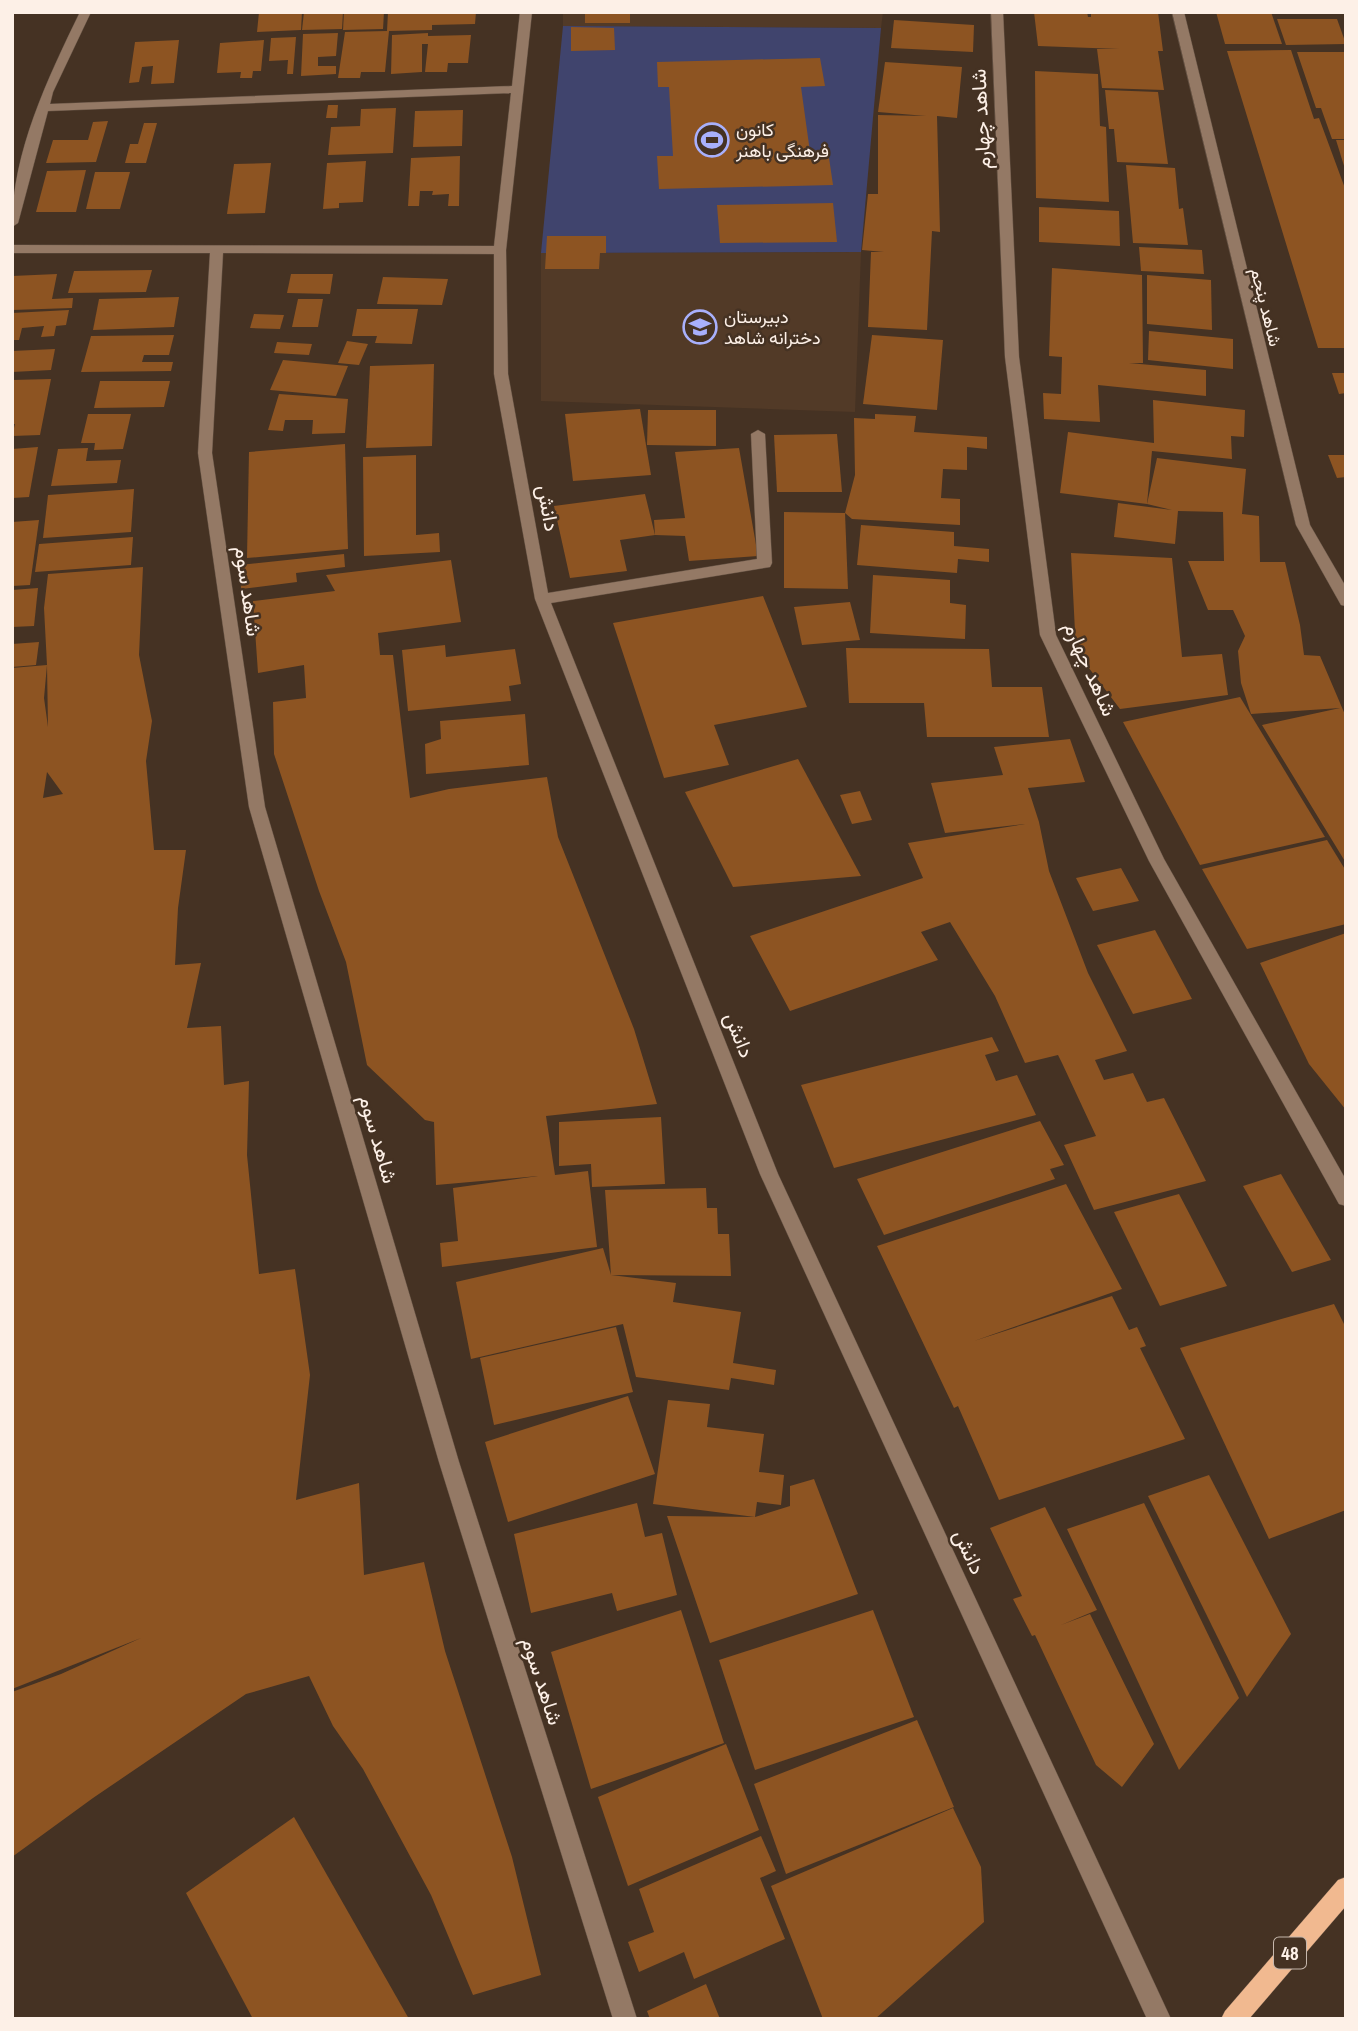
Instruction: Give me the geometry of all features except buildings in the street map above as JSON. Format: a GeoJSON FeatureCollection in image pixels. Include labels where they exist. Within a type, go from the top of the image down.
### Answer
{"type":"FeatureCollection","features":[{"type":"Feature","properties":{"kind":"main road","name":"48"},"geometry":{"type":"LineString","coordinates":[[1233,2019],[1346,1888]]}},
{"type":"Feature","properties":{"kind":"street"},"geometry":{"type":"LineString","coordinates":[[12,223],[47,92],[86,12]]}},
{"type":"Feature","properties":{"kind":"street","name":"دانش"},"geometry":{"type":"LineString","coordinates":[[526,12],[500,250],[501,374],[542,599],[769,1174],[1159,2019]]}},
{"type":"Feature","properties":{"kind":"street","name":"شاهد چهارم"},"geometry":{"type":"LineString","coordinates":[[997,12],[1012,357],[1048,635],[1157,862],[1346,1198]]}},
{"type":"Feature","properties":{"kind":"street","name":"شاهد پنجم"},"geometry":{"type":"LineString","coordinates":[[1178,12],[1303,526],[1346,601]]}},
{"type":"Feature","properties":{"kind":"street"},"geometry":{"type":"LineString","coordinates":[[43,108],[518,89]]}},
{"type":"Feature","properties":{"kind":"street"},"geometry":{"type":"LineString","coordinates":[[12,249],[500,250]]}},
{"type":"Feature","properties":{"kind":"street","name":"شاهد سوم"},"geometry":{"type":"LineString","coordinates":[[217,249],[205,453],[257,807],[449,1462],[625,2019]]}},
{"type":"Feature","properties":{"kind":"street"},"geometry":{"type":"LineString","coordinates":[[542,599],[765,564],[758,434]]}},
{"type":"Feature","properties":{"kind":"shaded area"},"geometry":{"type":"Polygon","coordinates":[[[563,12],[883,12],[881,28],[563,26],[563,12]]]}},
{"type":"Feature","properties":{"kind":"shaded area","name":"کانون فرهنگی باهنر"},"geometry":{"type":"Polygon","coordinates":[[[563,26],[881,28],[861,252],[541,253],[563,26]]]}},
{"type":"Feature","properties":{"kind":"shaded area","name":"دبیرستان دخترانه شاهد"},"geometry":{"type":"Polygon","coordinates":[[[861,252],[855,412],[541,401],[541,253],[861,252]]]}},
{"type":"Feature","properties":{"kind":"place","name":"کانون فرهنگی باهنر"},"geometry":{"type":"Point","coordinates":[712,140]}},
{"type":"Feature","properties":{"kind":"place","name":"دبیرستان دخترانه شاهد"},"geometry":{"type":"Point","coordinates":[700,327]}}]}
